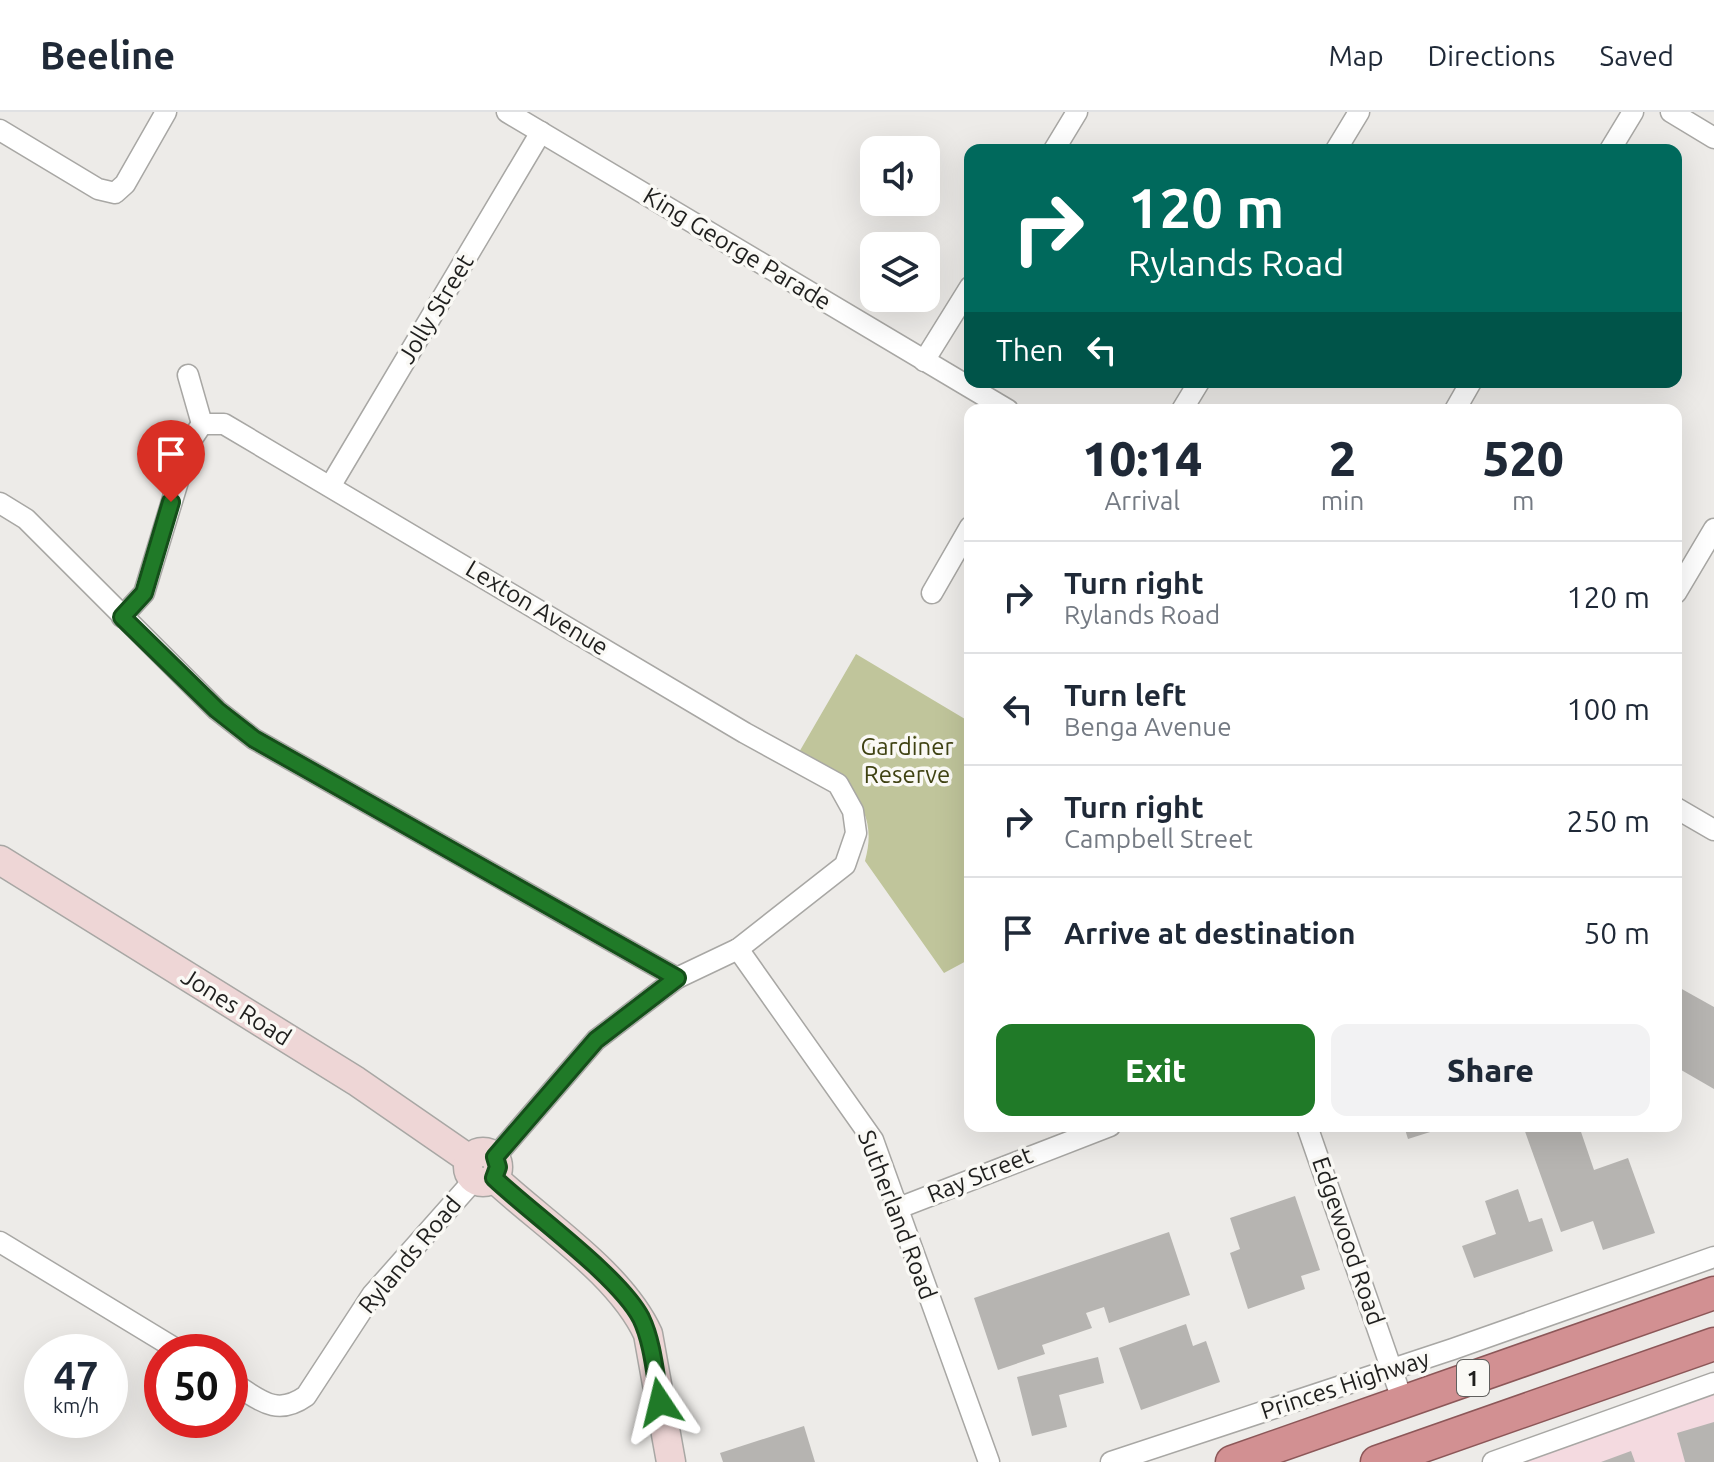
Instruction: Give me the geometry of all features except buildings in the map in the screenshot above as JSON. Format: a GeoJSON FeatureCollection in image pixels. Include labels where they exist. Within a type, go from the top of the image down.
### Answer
{"type":"FeatureCollection","features":[{"type":"Feature","properties":{"kind":"highway","name":"Princes Highway"},"geometry":{"type":"LineString","coordinates":[[1232,1462],[1714,1293]]}},
{"type":"Feature","properties":{"kind":"highway","name":"1"},"geometry":{"type":"LineString","coordinates":[[1377,1462],[1714,1344]]}},
{"type":"Feature","properties":{"kind":"main road","name":"Jones Road"},"geometry":{"type":"LineString","coordinates":[[0,860],[356,1081],[483,1168],[598,1270],[639,1315],[648,1334],[671,1462]]}},
{"type":"Feature","properties":{"kind":"street"},"geometry":{"type":"LineString","coordinates":[[0,130],[98,189],[115,193],[125,184],[166,112]]}},
{"type":"Feature","properties":{"kind":"street"},"geometry":{"type":"LineString","coordinates":[[1058,144],[1077,112]]}},
{"type":"Feature","properties":{"kind":"street"},"geometry":{"type":"LineString","coordinates":[[1340,144],[1359,112]]}},
{"type":"Feature","properties":{"kind":"street"},"geometry":{"type":"LineString","coordinates":[[1614,144],[1633,112]]}},
{"type":"Feature","properties":{"kind":"street"},"geometry":{"type":"LineString","coordinates":[[1671,112],[1714,138]]}},
{"type":"Feature","properties":{"kind":"street","name":"King George Parade"},"geometry":{"type":"LineString","coordinates":[[527,119],[964,384]]}},
{"type":"Feature","properties":{"kind":"street","name":"Jolly Street"},"geometry":{"type":"LineString","coordinates":[[331,485],[527,119]]}},
{"type":"Feature","properties":{"kind":"street"},"geometry":{"type":"LineString","coordinates":[[924,361],[964,297]]}},
{"type":"Feature","properties":{"kind":"street"},"geometry":{"type":"LineString","coordinates":[[122,617],[144,593],[190,442],[202,424],[188,375]]}},
{"type":"Feature","properties":{"kind":"street","name":"King George Parade"},"geometry":{"type":"LineString","coordinates":[[970,388],[998,404]]}},
{"type":"Feature","properties":{"kind":"street","name":"Lexton Avenue"},"geometry":{"type":"LineString","coordinates":[[202,424],[224,424],[745,733],[838,784],[853,811],[856,833],[845,865]]}},
{"type":"Feature","properties":{"kind":"street"},"geometry":{"type":"LineString","coordinates":[[0,503],[26,519],[217,710],[254,739],[677,978]]}},
{"type":"Feature","properties":{"kind":"street"},"geometry":{"type":"LineString","coordinates":[[1682,583],[1714,529]]}},
{"type":"Feature","properties":{"kind":"street"},"geometry":{"type":"LineString","coordinates":[[932,593],[964,537]]}},
{"type":"Feature","properties":{"kind":"street"},"geometry":{"type":"LineString","coordinates":[[1682,811],[1714,830]]}},
{"type":"Feature","properties":{"kind":"street","name":"Rylands Road"},"geometry":{"type":"LineString","coordinates":[[248,1392],[272,1406],[291,1407],[306,1396],[372,1295],[596,1040],[677,978],[738,949],[845,865]]}},
{"type":"Feature","properties":{"kind":"street","name":"Sutherland Road"},"geometry":{"type":"LineString","coordinates":[[738,949],[873,1140],[989,1462]]}},
{"type":"Feature","properties":{"kind":"street","name":"Ray Street"},"geometry":{"type":"LineString","coordinates":[[896,1209],[1077,1132]]}},
{"type":"Feature","properties":{"kind":"street","name":"Edgewood Road"},"geometry":{"type":"LineString","coordinates":[[1309,1132],[1403,1402]]}},
{"type":"Feature","properties":{"kind":"street"},"geometry":{"type":"LineString","coordinates":[[0,1242],[151,1334]]}},
{"type":"Feature","properties":{"kind":"street","name":"Princes Highway"},"geometry":{"type":"LineString","coordinates":[[1111,1462],[1573,1308],[1714,1257]]}},
{"type":"Feature","properties":{"kind":"street"},"geometry":{"type":"LineString","coordinates":[[1557,1348],[1573,1308]]}},
{"type":"Feature","properties":{"kind":"street"},"geometry":{"type":"LineString","coordinates":[[1493,1462],[1714,1383]]}},
{"type":"Feature","properties":{"kind":"shaded area"},"geometry":{"type":"Polygon","coordinates":[[[1714,1394],[1714,1462],[1518,1462],[1714,1394]]]}},
{"type":"Feature","properties":{"kind":"green space","name":"Gardiner Reserve"},"geometry":{"type":"Polygon","coordinates":[[[856,654],[964,718],[964,962],[944,973],[865,861],[869,841],[867,824],[854,796],[829,774],[798,754],[856,654]]]}},
{"type":"Feature","properties":{"kind":"route"},"geometry":{"type":"LineString","coordinates":[[171,502],[144,593],[122,617],[217,710],[254,739],[677,978],[596,1040],[495,1157],[498,1167],[494,1178],[626,1297],[648,1334],[660,1402]]}}]}
